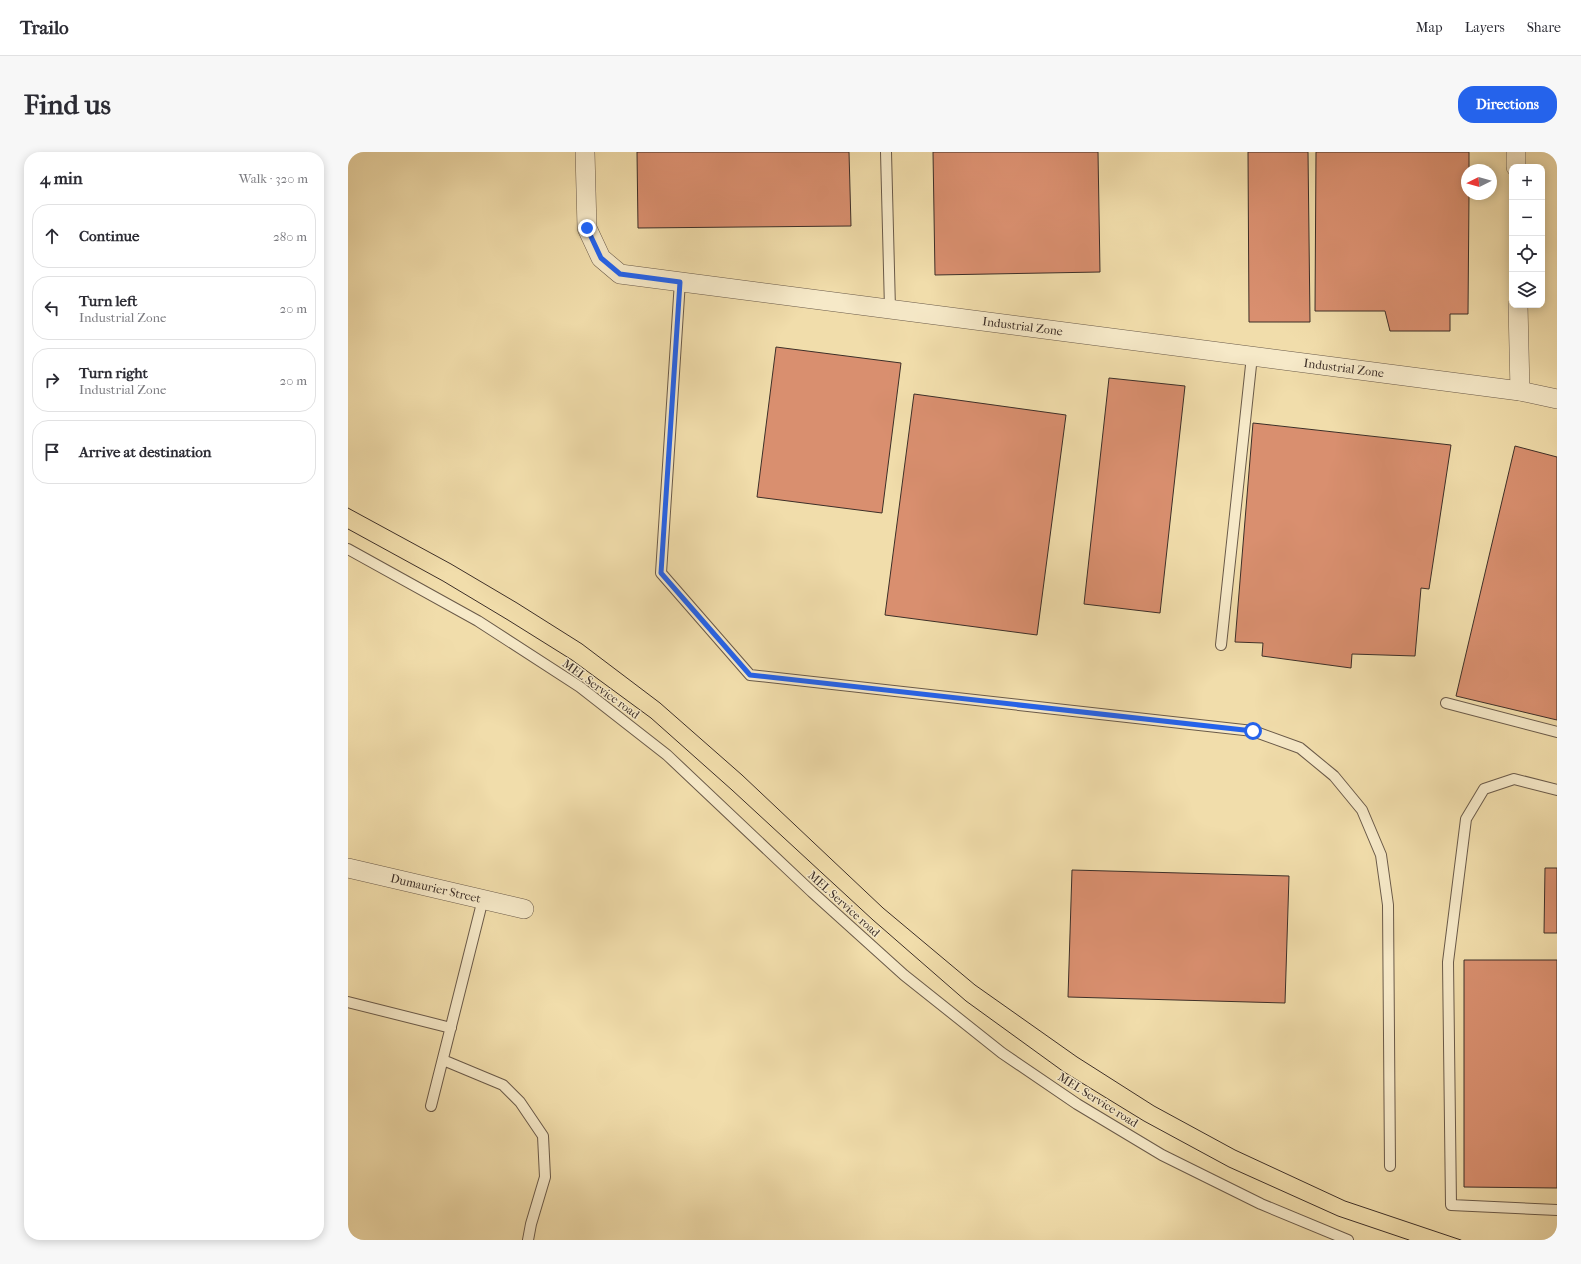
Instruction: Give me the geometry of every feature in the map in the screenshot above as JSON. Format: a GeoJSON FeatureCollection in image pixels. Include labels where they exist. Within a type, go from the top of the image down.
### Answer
{"type":"FeatureCollection","features":[{"type":"Feature","properties":{"kind":"street","name":"Industrial Zone"},"geometry":{"type":"LineString","coordinates":[[585,152],[587,228],[601,258],[620,274],[1520,391],[1557,399]]}},
{"type":"Feature","properties":{"kind":"street"},"geometry":{"type":"LineString","coordinates":[[1516,152],[1516,164]]}},
{"type":"Feature","properties":{"kind":"street"},"geometry":{"type":"LineString","coordinates":[[1518,308],[1520,391]]}},
{"type":"Feature","properties":{"kind":"street","name":"Dumaurier Street"},"geometry":{"type":"LineString","coordinates":[[348,868],[524,909]]}},
{"type":"Feature","properties":{"kind":"lane"},"geometry":{"type":"LineString","coordinates":[[886,152],[890,309]]}},
{"type":"Feature","properties":{"kind":"lane"},"geometry":{"type":"LineString","coordinates":[[680,282],[661,573],[750,675],[1253,731],[1300,748],[1334,776],[1362,810],[1381,855],[1388,905],[1390,1166]]}},
{"type":"Feature","properties":{"kind":"lane"},"geometry":{"type":"LineString","coordinates":[[1221,646],[1252,356]]}},
{"type":"Feature","properties":{"kind":"lane","name":"MEL Service road"},"geometry":{"type":"LineString","coordinates":[[348,549],[478,621],[580,687],[667,755],[812,892],[904,975],[1002,1053],[1077,1104],[1162,1155],[1261,1204],[1348,1240]]}},
{"type":"Feature","properties":{"kind":"lane"},"geometry":{"type":"LineString","coordinates":[[1446,703],[1557,732]]}},
{"type":"Feature","properties":{"kind":"lane"},"geometry":{"type":"LineString","coordinates":[[1557,790],[1514,779],[1484,789],[1466,819],[1448,962],[1451,1205],[1557,1210]]}},
{"type":"Feature","properties":{"kind":"lane"},"geometry":{"type":"LineString","coordinates":[[431,1106],[483,899]]}},
{"type":"Feature","properties":{"kind":"lane"},"geometry":{"type":"LineString","coordinates":[[348,1002],[451,1028]]}},
{"type":"Feature","properties":{"kind":"lane"},"geometry":{"type":"LineString","coordinates":[[443,1060],[503,1085],[520,1102],[543,1136],[545,1177],[531,1224],[528,1240]]}},
{"type":"Feature","properties":{"kind":"building"},"geometry":{"type":"Polygon","coordinates":[[[637,152],[849,152],[851,226],[638,228],[637,152]]]}},
{"type":"Feature","properties":{"kind":"building"},"geometry":{"type":"Polygon","coordinates":[[[933,152],[1098,152],[1100,272],[935,275],[933,152]]]}},
{"type":"Feature","properties":{"kind":"building"},"geometry":{"type":"Polygon","coordinates":[[[1248,152],[1308,152],[1310,322],[1249,322],[1248,152]]]}},
{"type":"Feature","properties":{"kind":"building"},"geometry":{"type":"Polygon","coordinates":[[[1316,152],[1469,152],[1469,164],[1461,164],[1461,200],[1469,200],[1468,314],[1450,314],[1450,331],[1390,331],[1385,311],[1315,311],[1316,152]]]}},
{"type":"Feature","properties":{"kind":"building"},"geometry":{"type":"Polygon","coordinates":[[[776,347],[901,363],[882,513],[757,497],[776,347]]]}},
{"type":"Feature","properties":{"kind":"building"},"geometry":{"type":"Polygon","coordinates":[[[1109,378],[1185,386],[1160,613],[1084,604],[1109,378]]]}},
{"type":"Feature","properties":{"kind":"building"},"geometry":{"type":"Polygon","coordinates":[[[914,394],[1066,415],[1037,635],[885,615],[914,394]]]}},
{"type":"Feature","properties":{"kind":"building"},"geometry":{"type":"Polygon","coordinates":[[[1253,423],[1451,445],[1429,589],[1421,588],[1415,656],[1352,654],[1351,668],[1262,656],[1263,643],[1235,642],[1253,423]]]}},
{"type":"Feature","properties":{"kind":"building"},"geometry":{"type":"Polygon","coordinates":[[[1515,446],[1557,457],[1557,720],[1456,696],[1515,446]]]}},
{"type":"Feature","properties":{"kind":"building"},"geometry":{"type":"Polygon","coordinates":[[[1545,868],[1557,868],[1557,933],[1544,933],[1545,868]]]}},
{"type":"Feature","properties":{"kind":"building"},"geometry":{"type":"Polygon","coordinates":[[[1072,870],[1289,876],[1285,1003],[1068,997],[1072,870]]]}},
{"type":"Feature","properties":{"kind":"building"},"geometry":{"type":"Polygon","coordinates":[[[1464,960],[1557,960],[1557,1188],[1464,1187],[1464,960]]]}},
{"type":"Feature","properties":{"kind":"tram line"},"geometry":{"type":"LineString","coordinates":[[348,508],[451,564],[582,644],[660,703],[742,775],[883,908],[975,985],[1077,1057],[1154,1106],[1235,1150],[1345,1201],[1461,1240]]}},
{"type":"Feature","properties":{"kind":"tram line"},"geometry":{"type":"LineString","coordinates":[[348,529],[443,581],[508,620],[572,660],[651,718],[732,790],[873,920],[966,1001],[1064,1072],[1144,1121],[1229,1167],[1338,1216],[1409,1240]]}},
{"type":"Feature","properties":{"kind":"route"},"geometry":{"type":"LineString","coordinates":[[587,228],[601,258],[620,274],[680,282],[661,573],[750,675],[1253,731]]}}]}
